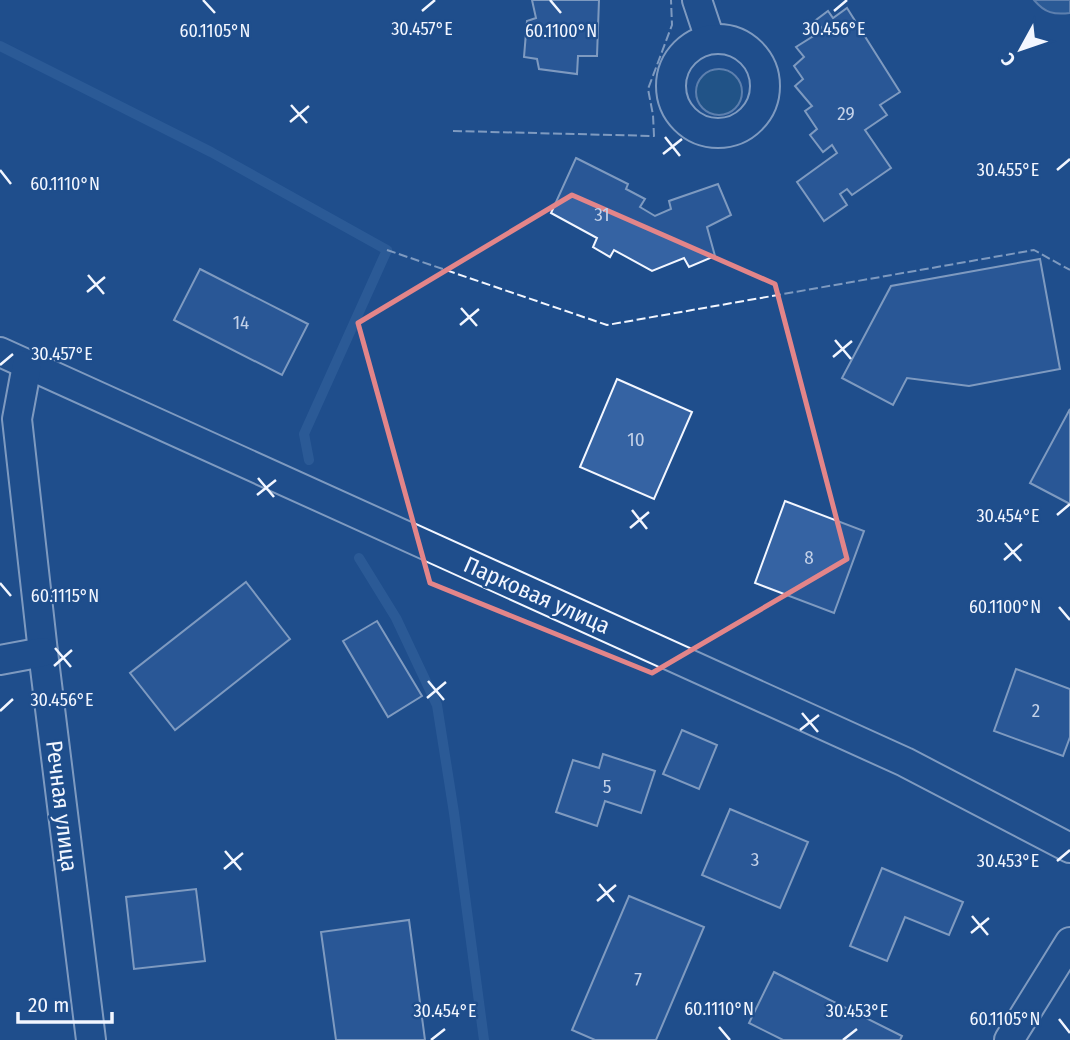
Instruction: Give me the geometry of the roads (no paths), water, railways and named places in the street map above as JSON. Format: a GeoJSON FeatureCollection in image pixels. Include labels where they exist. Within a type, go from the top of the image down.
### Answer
{"type":"FeatureCollection","features":[{"type":"Feature","properties":{"kind":"street"},"geometry":{"type":"LineString","coordinates":[[697,0],[709,39]]}},
{"type":"Feature","properties":{"kind":"street","name":"Парковая улица"},"geometry":{"type":"LineString","coordinates":[[0,352],[905,762],[1070,848]]}},
{"type":"Feature","properties":{"kind":"street","name":"Речная улица"},"geometry":{"type":"LineString","coordinates":[[27,365],[17,419],[91,1040]]}},
{"type":"Feature","properties":{"kind":"street"},"geometry":{"type":"LineString","coordinates":[[0,660],[43,652]]}},
{"type":"Feature","properties":{"kind":"street"},"geometry":{"type":"LineString","coordinates":[[1009,1040],[1070,942]]}},
{"type":"Feature","properties":{"kind":"waterway"},"geometry":{"type":"LineString","coordinates":[[0,46],[211,152],[387,250],[304,434],[309,460]]}},
{"type":"Feature","properties":{"kind":"waterway"},"geometry":{"type":"LineString","coordinates":[[359,558],[396,618],[437,705],[484,1040]]}}]}
